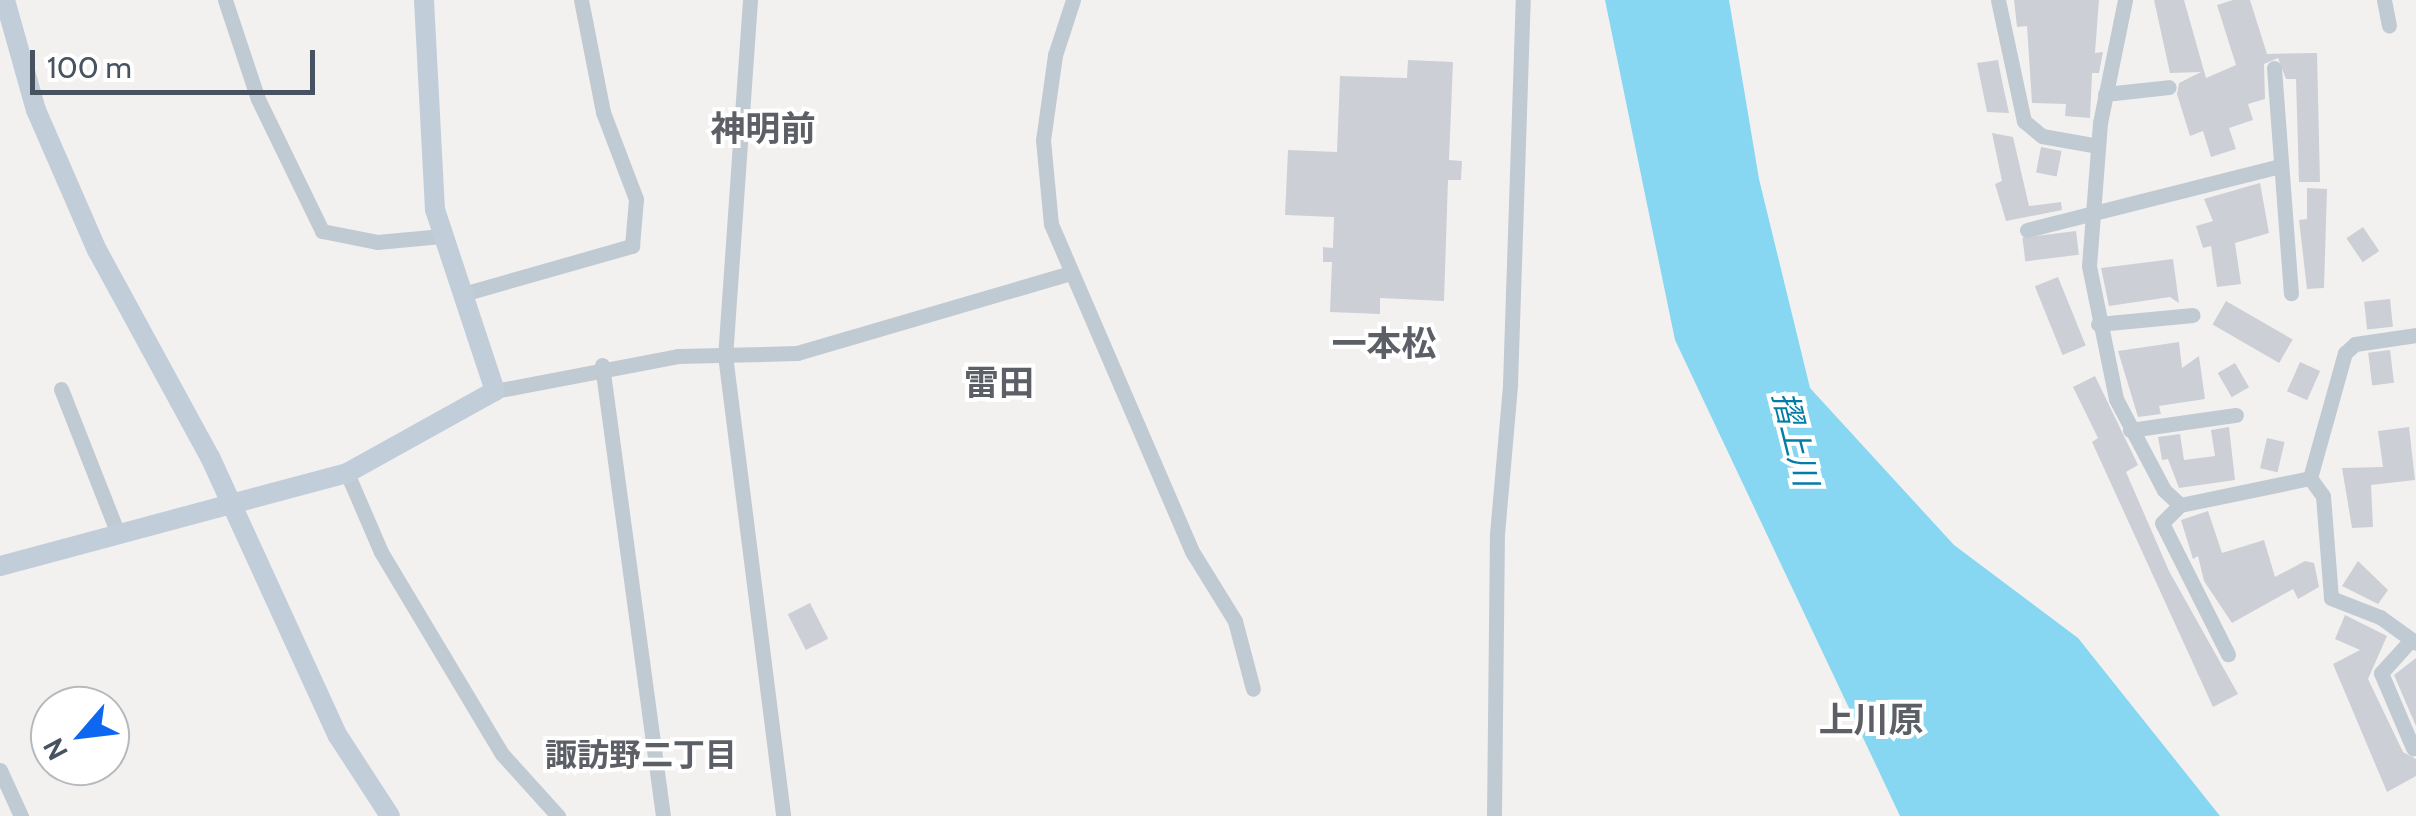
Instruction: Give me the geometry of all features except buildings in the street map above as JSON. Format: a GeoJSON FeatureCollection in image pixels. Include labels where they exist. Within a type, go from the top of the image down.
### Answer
{"type":"FeatureCollection","features":[{"type":"Feature","properties":{"kind":"street"},"geometry":{"type":"LineString","coordinates":[[5,0],[36,110],[131,320],[210,457],[228,505],[338,736],[390,816]]}},
{"type":"Feature","properties":{"kind":"street"},"geometry":{"type":"LineString","coordinates":[[225,0],[258,99],[322,231],[377,242],[442,236]]}},
{"type":"Feature","properties":{"kind":"street"},"geometry":{"type":"LineString","coordinates":[[424,0],[434,210],[494,391]]}},
{"type":"Feature","properties":{"kind":"street"},"geometry":{"type":"LineString","coordinates":[[463,294],[632,246],[636,199],[598,93],[581,0]]}},
{"type":"Feature","properties":{"kind":"street"},"geometry":{"type":"LineString","coordinates":[[750,0],[726,355],[783,816]]}},
{"type":"Feature","properties":{"kind":"street"},"geometry":{"type":"LineString","coordinates":[[1073,0],[1055,56],[1043,140],[1047,204],[1070,273],[1193,553],[1235,621],[1252,688]]}},
{"type":"Feature","properties":{"kind":"street"},"geometry":{"type":"LineString","coordinates":[[1494,816],[1497,534],[1510,384],[1524,0]]}},
{"type":"Feature","properties":{"kind":"street"},"geometry":{"type":"LineString","coordinates":[[1998,0],[2024,121],[2042,136],[2098,146]]}},
{"type":"Feature","properties":{"kind":"street"},"geometry":{"type":"LineString","coordinates":[[2126,0],[2105,94],[2089,218],[2098,324],[2130,430],[2164,490],[2180,506]]}},
{"type":"Feature","properties":{"kind":"street"},"geometry":{"type":"LineString","coordinates":[[2384,0],[2389,26]]}},
{"type":"Feature","properties":{"kind":"street"},"geometry":{"type":"LineString","coordinates":[[2274,68],[2291,293]]}},
{"type":"Feature","properties":{"kind":"street"},"geometry":{"type":"LineString","coordinates":[[2105,94],[2168,87]]}},
{"type":"Feature","properties":{"kind":"street"},"geometry":{"type":"LineString","coordinates":[[2028,230],[2089,218],[2280,166]]}},
{"type":"Feature","properties":{"kind":"street"},"geometry":{"type":"LineString","coordinates":[[1,564],[346,473],[494,391],[602,365],[796,353],[1070,273]]}},
{"type":"Feature","properties":{"kind":"street"},"geometry":{"type":"LineString","coordinates":[[2098,324],[2193,315]]}},
{"type":"Feature","properties":{"kind":"street"},"geometry":{"type":"LineString","coordinates":[[2310,478],[2346,353],[2355,344],[2416,335]]}},
{"type":"Feature","properties":{"kind":"street"},"geometry":{"type":"LineString","coordinates":[[602,365],[664,816]]}},
{"type":"Feature","properties":{"kind":"street"},"geometry":{"type":"LineString","coordinates":[[61,389],[118,534]]}},
{"type":"Feature","properties":{"kind":"street"},"geometry":{"type":"LineString","coordinates":[[2130,430],[2236,415]]}},
{"type":"Feature","properties":{"kind":"street"},"geometry":{"type":"LineString","coordinates":[[346,473],[381,552],[502,754],[558,816]]}},
{"type":"Feature","properties":{"kind":"street"},"geometry":{"type":"LineString","coordinates":[[2228,654],[2162,523],[2180,506],[2310,478]]}},
{"type":"Feature","properties":{"kind":"street"},"geometry":{"type":"LineString","coordinates":[[2310,478],[2323,496],[2331,598],[2380,617],[2413,642],[2381,674],[2413,748]]}},
{"type":"Feature","properties":{"kind":"street"},"geometry":{"type":"LineString","coordinates":[[0,770],[21,816]]}},
{"type":"Feature","properties":{"kind":"water","name":"摺上川"},"geometry":{"type":"Polygon","coordinates":[[[1605,0],[1729,0],[1759,179],[1810,388],[1954,545],[2078,638],[2220,816],[1900,816],[1675,340],[1605,0]]]}},
{"type":"Feature","properties":{"kind":"district","name":"神明前"},"geometry":{"type":"Point","coordinates":[763,129]}},
{"type":"Feature","properties":{"kind":"district","name":"一本松"},"geometry":{"type":"Point","coordinates":[1384,344]}},
{"type":"Feature","properties":{"kind":"district","name":"雷田"},"geometry":{"type":"Point","coordinates":[999,383]}},
{"type":"Feature","properties":{"kind":"district","name":"上川原"},"geometry":{"type":"Point","coordinates":[1871,720]}},
{"type":"Feature","properties":{"kind":"district","name":"諏訪野二丁目"},"geometry":{"type":"Point","coordinates":[641,755]}}]}
